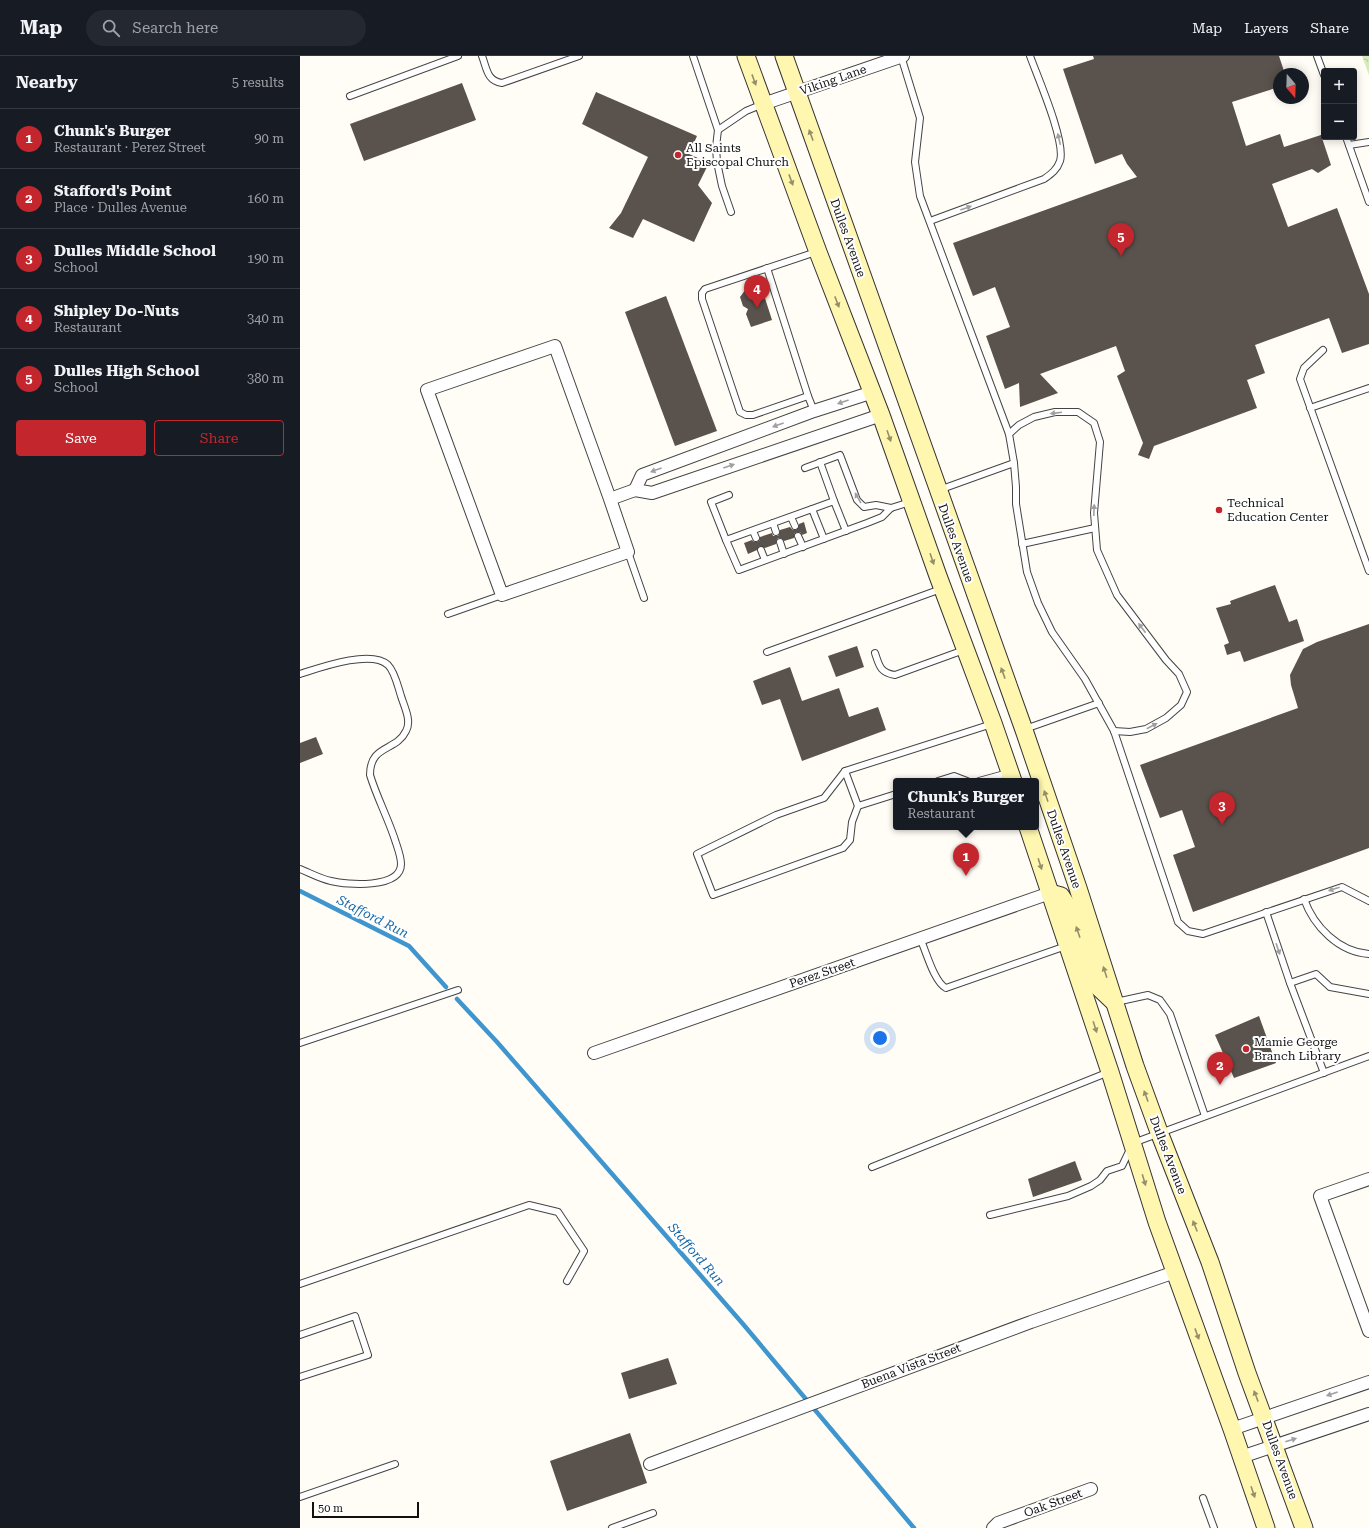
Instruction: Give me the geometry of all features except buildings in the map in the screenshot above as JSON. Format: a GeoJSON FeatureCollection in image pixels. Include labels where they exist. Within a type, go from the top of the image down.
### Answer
{"type":"FeatureCollection","features":[{"type":"Feature","properties":{"kind":"main road"},"geometry":{"type":"LineString","coordinates":[[746,56],[818,252],[873,392],[943,589],[993,723],[1011,777]]}},
{"type":"Feature","properties":{"kind":"main road","name":"Dulles Avenue"},"geometry":{"type":"LineString","coordinates":[[784,56],[937,490],[1024,730],[1159,1132],[1210,1262],[1247,1373],[1265,1418],[1304,1528]]}},
{"type":"Feature","properties":{"kind":"main road"},"geometry":{"type":"LineString","coordinates":[[1029,830],[1110,1072],[1157,1222],[1266,1528]]}},
{"type":"Feature","properties":{"kind":"main road"},"geometry":{"type":"LineString","coordinates":[[1050,892],[1061,896],[1070,910],[1095,984],[1115,1002]]}},
{"type":"Feature","properties":{"kind":"street","name":"Viking Lane"},"geometry":{"type":"LineString","coordinates":[[763,104],[902,56]]}},
{"type":"Feature","properties":{"kind":"street"},"geometry":{"type":"LineString","coordinates":[[555,346],[610,499],[628,552],[502,595],[427,390],[555,346]]}},
{"type":"Feature","properties":{"kind":"street"},"geometry":{"type":"LineString","coordinates":[[635,490],[642,475],[873,392]]}},
{"type":"Feature","properties":{"kind":"street"},"geometry":{"type":"LineString","coordinates":[[610,499],[635,490],[652,493],[881,415]]}},
{"type":"Feature","properties":{"kind":"street","name":"Perez Street"},"geometry":{"type":"LineString","coordinates":[[594,1054],[1050,892]]}},
{"type":"Feature","properties":{"kind":"street"},"geometry":{"type":"LineString","coordinates":[[1369,1179],[1320,1196],[1369,1331]]}},
{"type":"Feature","properties":{"kind":"street","name":"Buena Vista Street"},"geometry":{"type":"LineString","coordinates":[[650,1464],[1031,1322],[1175,1272]]}},
{"type":"Feature","properties":{"kind":"street"},"geometry":{"type":"LineString","coordinates":[[1232,1429],[1369,1382]]}},
{"type":"Feature","properties":{"kind":"street"},"geometry":{"type":"LineString","coordinates":[[1241,1457],[1369,1414]]}},
{"type":"Feature","properties":{"kind":"street","name":"Oak Street"},"geometry":{"type":"LineString","coordinates":[[993,1528],[998,1523],[1091,1489]]}},
{"type":"Feature","properties":{"kind":"lane"},"geometry":{"type":"LineString","coordinates":[[350,96],[458,56]]}},
{"type":"Feature","properties":{"kind":"lane"},"geometry":{"type":"LineString","coordinates":[[482,56],[490,79],[502,83],[579,56]]}},
{"type":"Feature","properties":{"kind":"lane"},"geometry":{"type":"LineString","coordinates":[[693,56],[718,130],[716,147],[717,162],[722,186],[731,212]]}},
{"type":"Feature","properties":{"kind":"lane"},"geometry":{"type":"LineString","coordinates":[[902,56],[920,118],[915,162],[920,196],[1009,434],[1014,463],[1016,504],[1027,572],[1038,603],[1052,632],[1085,679],[1114,731],[1178,922],[1188,931],[1203,934],[1342,887],[1369,901]]}},
{"type":"Feature","properties":{"kind":"lane"},"geometry":{"type":"LineString","coordinates":[[930,221],[1044,180],[1054,172],[1060,161],[1060,146],[1057,130],[1030,56]]}},
{"type":"Feature","properties":{"kind":"lane"},"geometry":{"type":"LineString","coordinates":[[1317,56],[1321,68]]}},
{"type":"Feature","properties":{"kind":"lane"},"geometry":{"type":"LineString","coordinates":[[718,130],[746,111],[763,104]]}},
{"type":"Feature","properties":{"kind":"lane"},"geometry":{"type":"LineString","coordinates":[[1347,140],[1369,202]]}},
{"type":"Feature","properties":{"kind":"lane"},"geometry":{"type":"LineString","coordinates":[[1349,145],[1369,142]]}},
{"type":"Feature","properties":{"kind":"lane"},"geometry":{"type":"LineString","coordinates":[[808,396],[753,415],[746,415],[740,412],[702,299],[702,293],[705,289],[818,252]]}},
{"type":"Feature","properties":{"kind":"lane"},"geometry":{"type":"LineString","coordinates":[[767,268],[814,412]]}},
{"type":"Feature","properties":{"kind":"lane"},"geometry":{"type":"LineString","coordinates":[[1323,350],[1304,368],[1300,379],[1369,571]]}},
{"type":"Feature","properties":{"kind":"lane"},"geometry":{"type":"LineString","coordinates":[[1310,408],[1369,388]]}},
{"type":"Feature","properties":{"kind":"lane"},"geometry":{"type":"LineString","coordinates":[[1009,434],[1019,425],[1034,418],[1055,412],[1078,412],[1094,423],[1100,442],[1094,513],[1097,550],[1117,595],[1166,660],[1179,674],[1187,692],[1181,705],[1166,718],[1146,729],[1130,732],[1114,731]]}},
{"type":"Feature","properties":{"kind":"lane"},"geometry":{"type":"LineString","coordinates":[[805,468],[840,455],[857,500],[864,507],[876,505],[891,508]]}},
{"type":"Feature","properties":{"kind":"lane"},"geometry":{"type":"LineString","coordinates":[[820,462],[846,531]]}},
{"type":"Feature","properties":{"kind":"lane"},"geometry":{"type":"LineString","coordinates":[[937,490],[1014,463]]}},
{"type":"Feature","properties":{"kind":"lane"},"geometry":{"type":"LineString","coordinates":[[729,495],[711,502],[739,570],[882,517],[891,508],[912,501]]}},
{"type":"Feature","properties":{"kind":"lane"},"geometry":{"type":"LineString","coordinates":[[726,540],[834,501]]}},
{"type":"Feature","properties":{"kind":"lane"},"geometry":{"type":"LineString","coordinates":[[812,509],[824,539]]}},
{"type":"Feature","properties":{"kind":"lane"},"geometry":{"type":"LineString","coordinates":[[791,517],[794,526]]}},
{"type":"Feature","properties":{"kind":"lane"},"geometry":{"type":"LineString","coordinates":[[773,523],[776,532]]}},
{"type":"Feature","properties":{"kind":"lane"},"geometry":{"type":"LineString","coordinates":[[1022,544],[1095,528]]}},
{"type":"Feature","properties":{"kind":"lane"},"geometry":{"type":"LineString","coordinates":[[753,531],[756,538]]}},
{"type":"Feature","properties":{"kind":"lane"},"geometry":{"type":"LineString","coordinates":[[798,536],[803,547]]}},
{"type":"Feature","properties":{"kind":"lane"},"geometry":{"type":"LineString","coordinates":[[780,542],[784,554]]}},
{"type":"Feature","properties":{"kind":"lane"},"geometry":{"type":"LineString","coordinates":[[761,550],[765,560]]}},
{"type":"Feature","properties":{"kind":"lane"},"geometry":{"type":"LineString","coordinates":[[628,552],[644,598]]}},
{"type":"Feature","properties":{"kind":"lane"},"geometry":{"type":"LineString","coordinates":[[767,652],[905,601],[943,589]]}},
{"type":"Feature","properties":{"kind":"lane"},"geometry":{"type":"LineString","coordinates":[[448,614],[502,595]]}},
{"type":"Feature","properties":{"kind":"lane"},"geometry":{"type":"LineString","coordinates":[[875,653],[881,668],[888,674],[895,675],[966,650]]}},
{"type":"Feature","properties":{"kind":"lane"},"geometry":{"type":"LineString","coordinates":[[300,674],[344,661],[371,660],[388,665],[395,679],[409,726],[406,733],[400,739],[373,757],[370,765],[370,775],[399,852],[401,865],[394,877],[383,882],[357,884],[331,881],[300,869]]}},
{"type":"Feature","properties":{"kind":"lane"},"geometry":{"type":"LineString","coordinates":[[1024,730],[1099,703]]}},
{"type":"Feature","properties":{"kind":"lane"},"geometry":{"type":"LineString","coordinates":[[845,771],[858,806],[852,822],[850,840],[843,848],[713,895],[697,854],[776,815],[824,798],[845,771],[993,723]]}},
{"type":"Feature","properties":{"kind":"lane"},"geometry":{"type":"LineString","coordinates":[[948,778],[954,776],[959,778]]}},
{"type":"Feature","properties":{"kind":"lane"},"geometry":{"type":"LineString","coordinates":[[858,806],[893,795]]}},
{"type":"Feature","properties":{"kind":"lane"},"geometry":{"type":"LineString","coordinates":[[1304,899],[1309,912],[1337,944],[1359,954],[1369,954]]}},
{"type":"Feature","properties":{"kind":"lane"},"geometry":{"type":"LineString","coordinates":[[1266,912],[1290,983],[1324,1073]]}},
{"type":"Feature","properties":{"kind":"lane"},"geometry":{"type":"LineString","coordinates":[[920,938],[937,978],[942,986],[946,988],[1068,946]]}},
{"type":"Feature","properties":{"kind":"lane"},"geometry":{"type":"LineString","coordinates":[[1290,983],[1316,974],[1330,987],[1369,994]]}},
{"type":"Feature","properties":{"kind":"lane"},"geometry":{"type":"LineString","coordinates":[[300,1043],[458,990]]}},
{"type":"Feature","properties":{"kind":"lane"},"geometry":{"type":"LineString","coordinates":[[1115,1002],[1148,996],[1160,1000],[1170,1014],[1205,1116]]}},
{"type":"Feature","properties":{"kind":"lane"},"geometry":{"type":"LineString","coordinates":[[990,1215],[1068,1196],[1091,1186],[1100,1180],[1107,1171],[1122,1166],[1133,1143],[1159,1132],[1369,1056]]}},
{"type":"Feature","properties":{"kind":"lane"},"geometry":{"type":"LineString","coordinates":[[872,1167],[1110,1072]]}},
{"type":"Feature","properties":{"kind":"lane"},"geometry":{"type":"LineString","coordinates":[[300,1284],[529,1205],[558,1212],[584,1251],[567,1281]]}},
{"type":"Feature","properties":{"kind":"lane"},"geometry":{"type":"LineString","coordinates":[[300,1335],[355,1316],[368,1355],[300,1377]]}},
{"type":"Feature","properties":{"kind":"lane"},"geometry":{"type":"LineString","coordinates":[[300,1497],[395,1464]]}},
{"type":"Feature","properties":{"kind":"lane"},"geometry":{"type":"LineString","coordinates":[[1203,1498],[1214,1528]]}},
{"type":"Feature","properties":{"kind":"lane"},"geometry":{"type":"LineString","coordinates":[[612,1528],[653,1513]]}},
{"type":"Feature","properties":{"kind":"green space"},"geometry":{"type":"Polygon","coordinates":[[[1362,56],[1369,56],[1369,75],[1362,56]]]}},
{"type":"Feature","properties":{"kind":"waterway","name":"Stafford Run"},"geometry":{"type":"LineString","coordinates":[[300,891],[409,946],[446,987]]}},
{"type":"Feature","properties":{"kind":"waterway","name":"Stafford Run"},"geometry":{"type":"LineString","coordinates":[[457,999],[497,1042],[743,1324],[914,1528]]}},
{"type":"Feature","properties":{"kind":"place","name":"All Saints Episcopal Church"},"geometry":{"type":"Point","coordinates":[678,155]}},
{"type":"Feature","properties":{"kind":"place","name":"Dulles High School"},"geometry":{"type":"Point","coordinates":[1121,256]}},
{"type":"Feature","properties":{"kind":"place","name":"Shipley Do-Nuts"},"geometry":{"type":"Point","coordinates":[757,308]}},
{"type":"Feature","properties":{"kind":"place","name":"Technical Education Center"},"geometry":{"type":"Point","coordinates":[1219,510]}},
{"type":"Feature","properties":{"kind":"place","name":"Dulles Middle School"},"geometry":{"type":"Point","coordinates":[1222,825]}},
{"type":"Feature","properties":{"kind":"place","name":"Chunk's Burger"},"geometry":{"type":"Point","coordinates":[966,876]}},
{"type":"Feature","properties":{"kind":"place","name":"Mamie George Branch Library"},"geometry":{"type":"Point","coordinates":[1246,1049]}},
{"type":"Feature","properties":{"kind":"place","name":"Stafford's Point"},"geometry":{"type":"Point","coordinates":[1220,1085]}}]}
